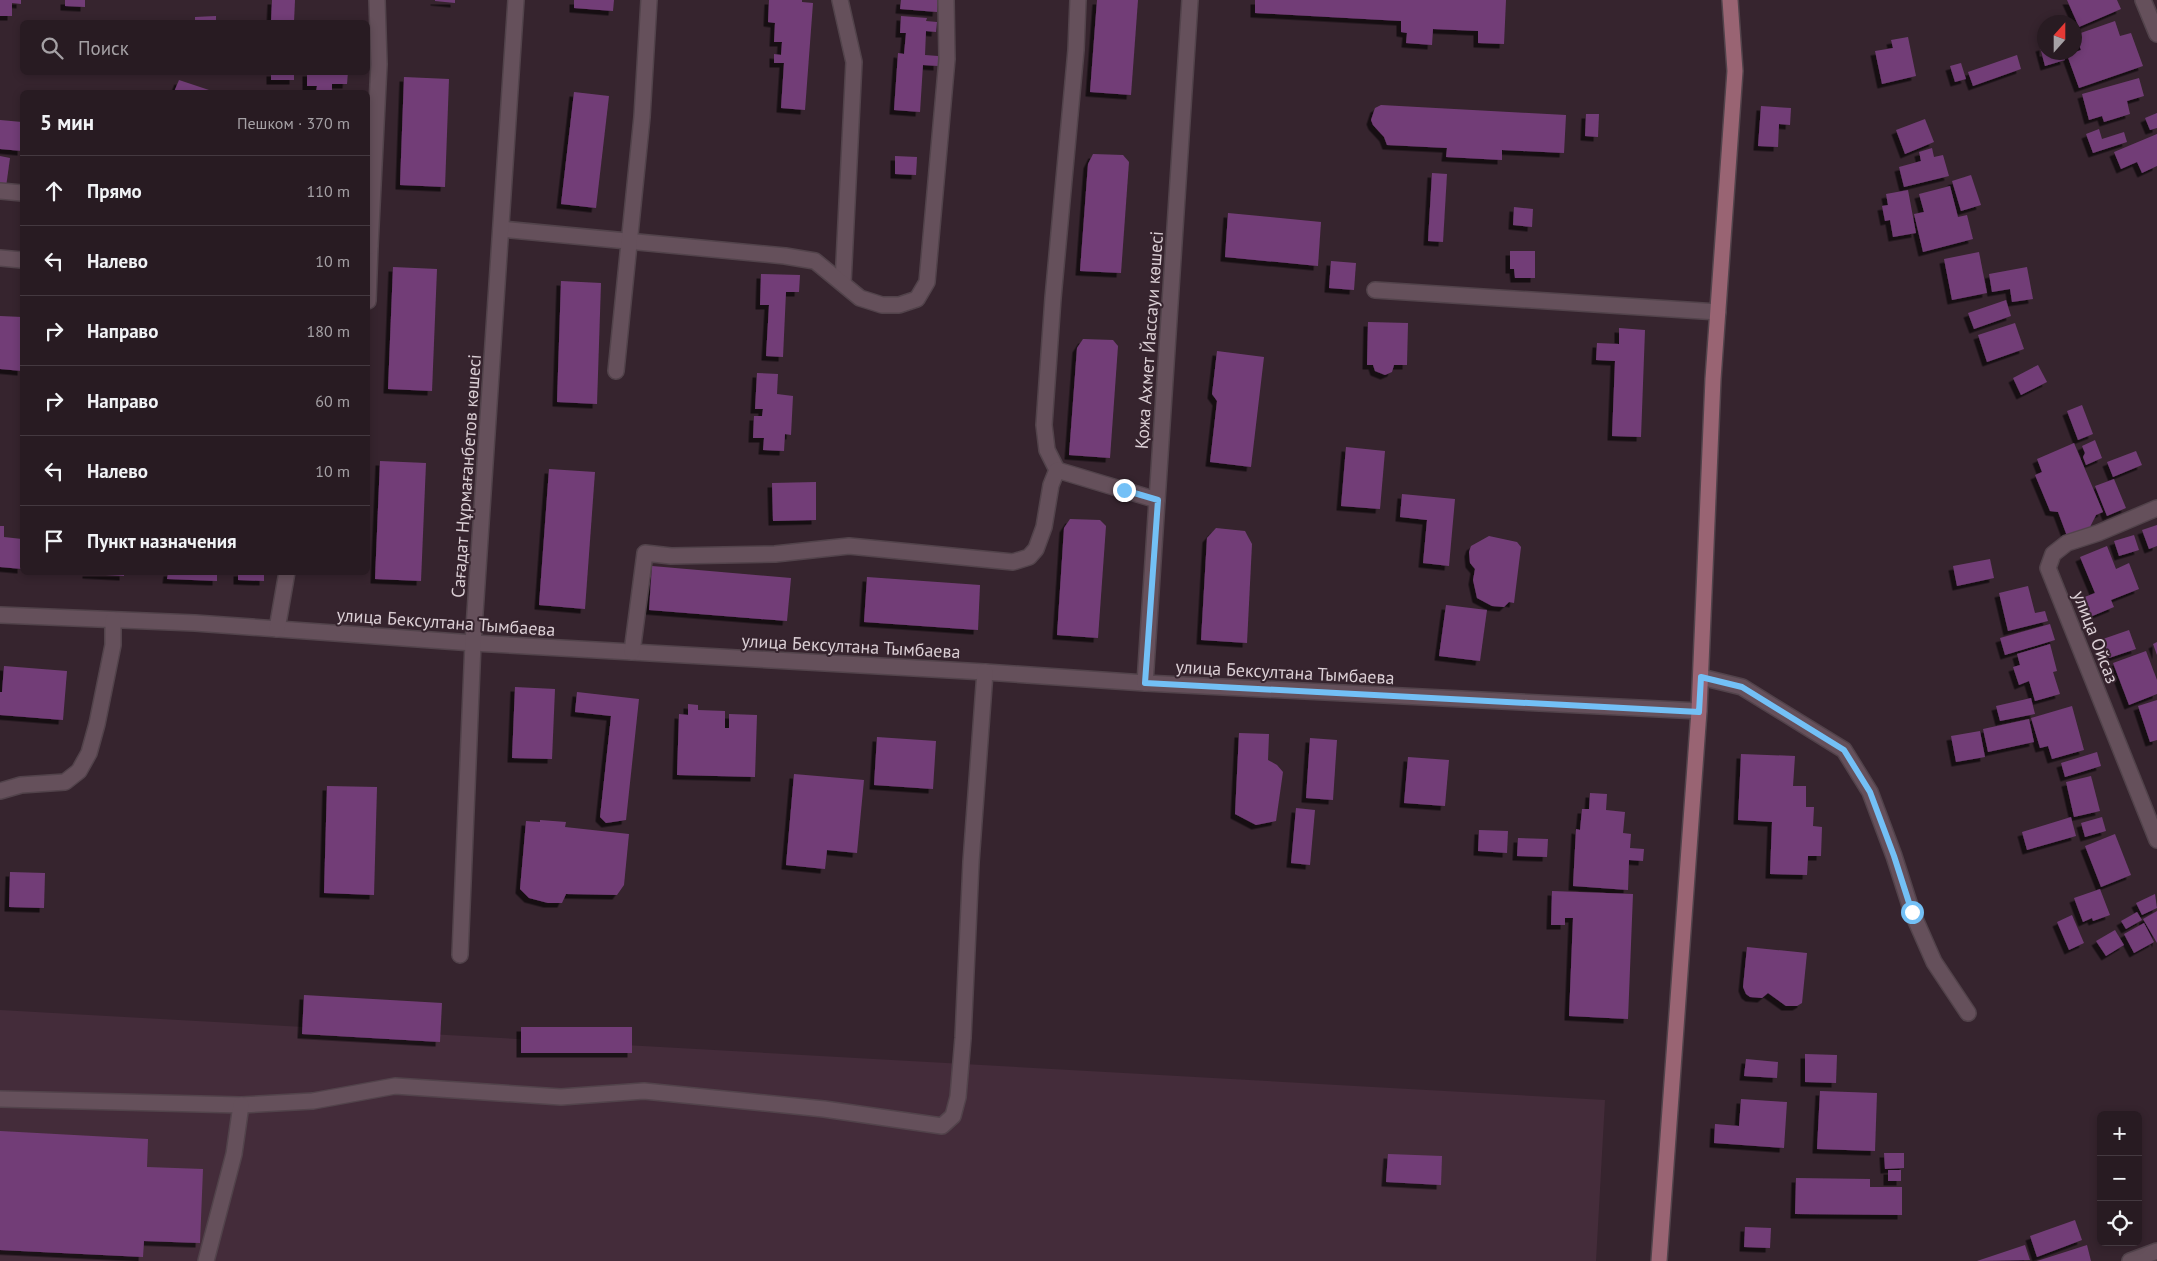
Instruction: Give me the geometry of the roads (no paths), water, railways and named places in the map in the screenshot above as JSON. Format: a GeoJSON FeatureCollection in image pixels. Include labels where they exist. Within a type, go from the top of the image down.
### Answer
{"type":"FeatureCollection","features":[{"type":"Feature","properties":{"kind":"main road"},"geometry":{"type":"LineString","coordinates":[[1659,1261],[1701,677],[1713,379],[1734,71],[1730,0]]}},
{"type":"Feature","properties":{"kind":"street"},"geometry":{"type":"LineString","coordinates":[[370,228],[379,64],[377,0]]}},
{"type":"Feature","properties":{"kind":"street","name":"Сағадат Нұрмағанбетов көшесі"},"geometry":{"type":"LineString","coordinates":[[460,955],[474,643],[516,0]]}},
{"type":"Feature","properties":{"kind":"street"},"geometry":{"type":"LineString","coordinates":[[616,371],[642,117],[650,0]]}},
{"type":"Feature","properties":{"kind":"street"},"geometry":{"type":"LineString","coordinates":[[840,0],[854,62],[843,283]]}},
{"type":"Feature","properties":{"kind":"street"},"geometry":{"type":"LineString","coordinates":[[501,228],[629,242],[731,249],[815,261],[860,298],[882,305],[899,305],[917,299],[927,282],[947,58],[946,0]]}},
{"type":"Feature","properties":{"kind":"street"},"geometry":{"type":"LineString","coordinates":[[1078,0],[1076,50],[1053,298],[1044,425],[1047,450],[1057,470],[1158,500]]}},
{"type":"Feature","properties":{"kind":"street","name":"Қожа Ахмет Йассауи көшесі"},"geometry":{"type":"LineString","coordinates":[[1145,683],[1190,0]]}},
{"type":"Feature","properties":{"kind":"street"},"geometry":{"type":"LineString","coordinates":[[2143,0],[2157,34]]}},
{"type":"Feature","properties":{"kind":"street"},"geometry":{"type":"LineString","coordinates":[[0,191],[20,193]]}},
{"type":"Feature","properties":{"kind":"street"},"geometry":{"type":"LineString","coordinates":[[0,258],[20,260]]}},
{"type":"Feature","properties":{"kind":"street"},"geometry":{"type":"LineString","coordinates":[[1375,290],[1718,312]]}},
{"type":"Feature","properties":{"kind":"street"},"geometry":{"type":"LineString","coordinates":[[632,652],[645,553],[671,556],[775,554],[849,546],[1013,562],[1029,557],[1036,549],[1044,527],[1051,485],[1057,470]]}},
{"type":"Feature","properties":{"kind":"street","name":"улица Ойсаз"},"geometry":{"type":"LineString","coordinates":[[2157,508],[2098,533],[2067,542],[2053,554],[2048,568],[2157,840]]}},
{"type":"Feature","properties":{"kind":"street"},"geometry":{"type":"LineString","coordinates":[[277,629],[286,575]]}},
{"type":"Feature","properties":{"kind":"street","name":"улица Бексултана Тымбаева"},"geometry":{"type":"LineString","coordinates":[[0,614],[277,629],[474,643],[1145,683],[1699,712]]}},
{"type":"Feature","properties":{"kind":"street"},"geometry":{"type":"LineString","coordinates":[[0,792],[21,785],[65,782],[79,771],[89,753],[97,724],[113,645],[113,620]]}},
{"type":"Feature","properties":{"kind":"street"},"geometry":{"type":"LineString","coordinates":[[0,1099],[240,1105],[314,1101],[395,1086],[561,1097],[644,1091],[824,1109],[942,1126],[953,1116],[958,1096],[961,1068],[971,862],[985,672]]}},
{"type":"Feature","properties":{"kind":"street"},"geometry":{"type":"LineString","coordinates":[[1701,677],[1742,687],[1844,750],[1870,792],[1894,856],[1912,912],[1934,962],[1968,1013]]}},
{"type":"Feature","properties":{"kind":"street"},"geometry":{"type":"LineString","coordinates":[[206,1261],[234,1154],[240,1105]]}},
{"type":"Feature","properties":{"kind":"street"},"geometry":{"type":"LineString","coordinates":[[2130,1261],[2156,1251]]}}]}
